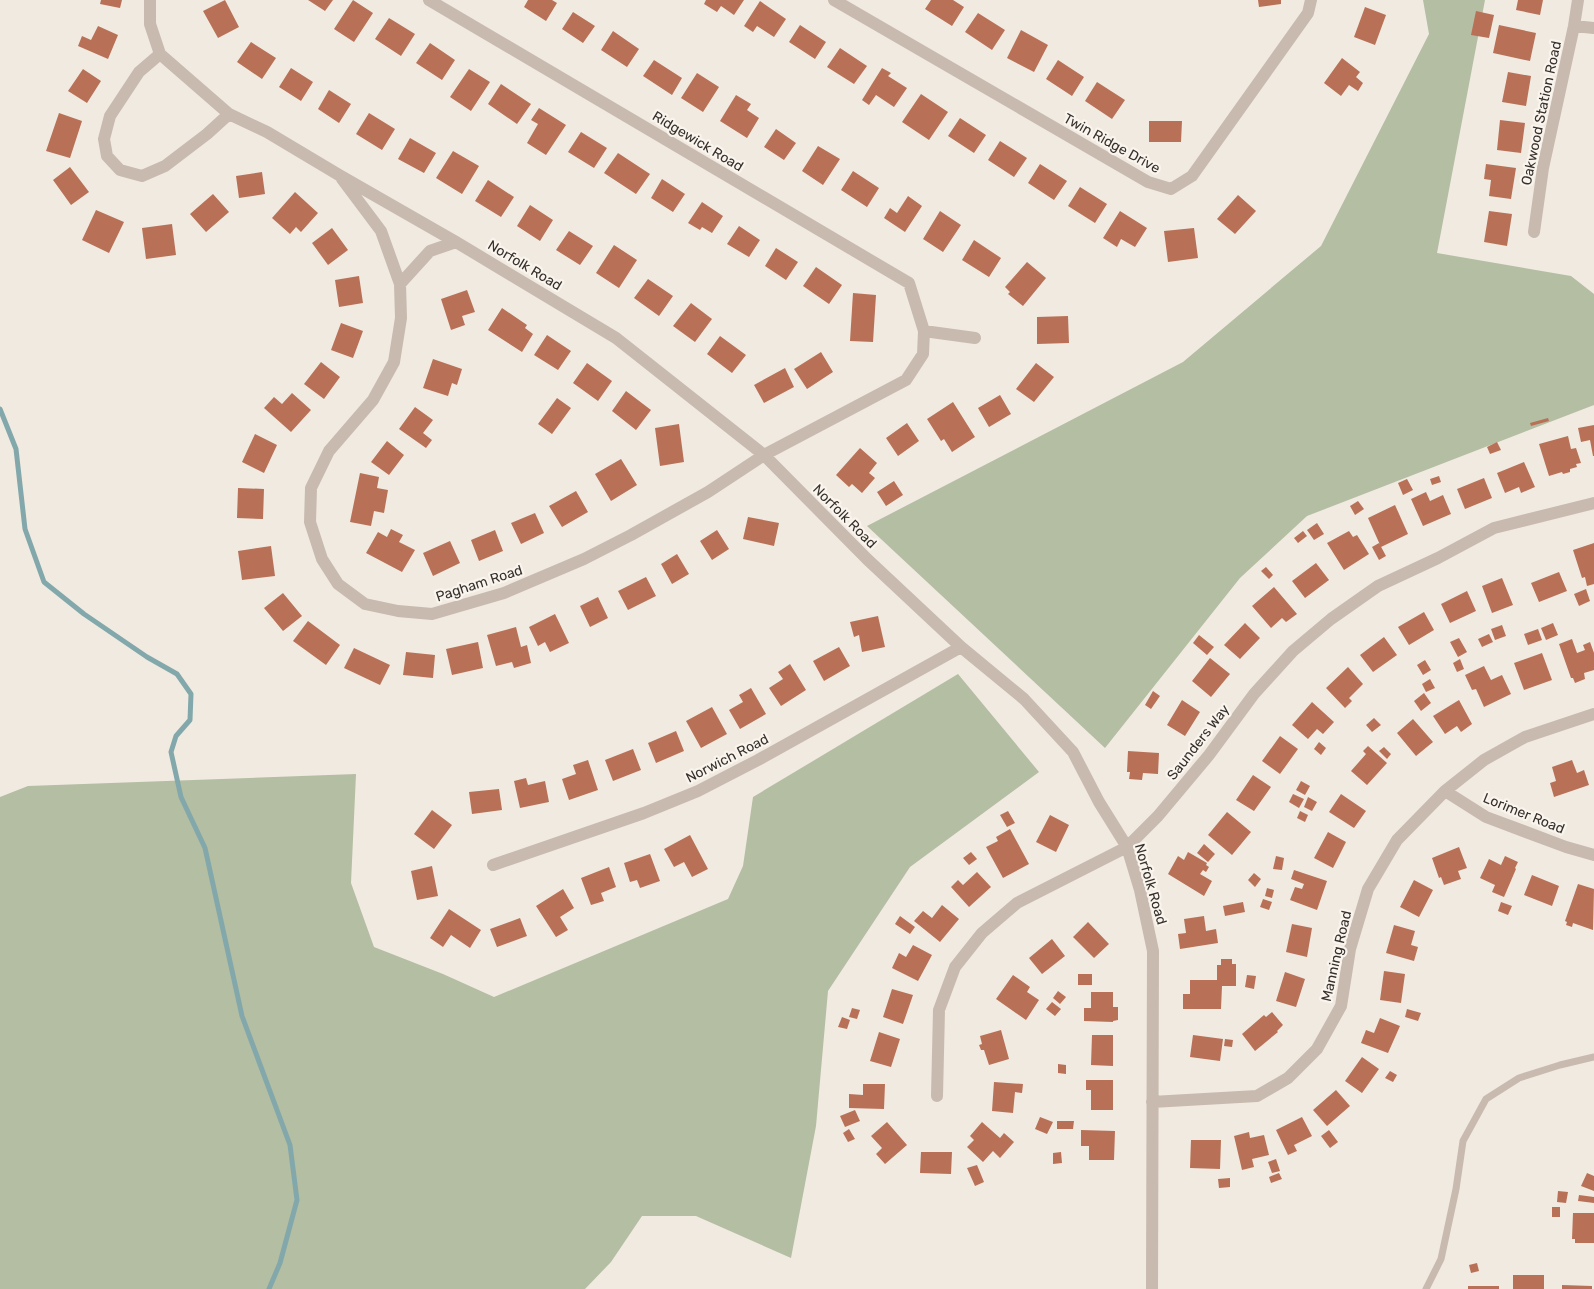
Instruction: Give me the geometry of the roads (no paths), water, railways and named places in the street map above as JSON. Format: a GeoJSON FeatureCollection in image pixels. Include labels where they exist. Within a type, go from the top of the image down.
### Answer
{"type":"FeatureCollection","features":[{"type":"Feature","properties":{"kind":"street"},"geometry":{"type":"LineString","coordinates":[[150,0],[150,24],[160,54],[139,72],[110,116],[104,139],[107,156],[120,170],[142,176],[165,166],[207,134],[229,114]]}},
{"type":"Feature","properties":{"kind":"street","name":"Ridgewick Road"},"geometry":{"type":"LineString","coordinates":[[429,0],[909,283],[924,331],[923,354],[906,380],[764,455]]}},
{"type":"Feature","properties":{"kind":"street","name":"Twin Ridge Drive"},"geometry":{"type":"LineString","coordinates":[[834,0],[1148,182],[1171,189],[1192,176],[1308,13],[1312,0]]}},
{"type":"Feature","properties":{"kind":"street","name":"Oakwood Station Road"},"geometry":{"type":"LineString","coordinates":[[1534,232],[1543,168],[1578,0]]}},
{"type":"Feature","properties":{"kind":"street"},"geometry":{"type":"LineString","coordinates":[[1574,26],[1594,28]]}},
{"type":"Feature","properties":{"kind":"street","name":"Norfolk Road"},"geometry":{"type":"LineString","coordinates":[[160,54],[229,114],[267,132],[616,338],[764,455],[867,559],[961,647],[1024,699],[1073,752],[1099,802],[1127,847],[1140,890],[1153,951],[1152,1289]]}},
{"type":"Feature","properties":{"kind":"street","name":"Pagham Road"},"geometry":{"type":"LineString","coordinates":[[339,175],[381,231],[400,284],[401,318],[394,362],[373,400],[330,450],[311,488],[310,522],[322,559],[338,584],[365,604],[398,611],[432,614],[504,593],[584,559],[631,535],[708,492],[764,455]]}},
{"type":"Feature","properties":{"kind":"street"},"geometry":{"type":"LineString","coordinates":[[400,284],[430,251],[456,242]]}},
{"type":"Feature","properties":{"kind":"street"},"geometry":{"type":"LineString","coordinates":[[924,331],[975,338]]}},
{"type":"Feature","properties":{"kind":"street","name":"Saunders Way"},"geometry":{"type":"LineString","coordinates":[[937,1096],[939,1010],[955,967],[982,933],[1017,903],[1127,847],[1158,816],[1209,755],[1254,694],[1293,651],[1331,619],[1378,586],[1438,558],[1494,528],[1594,503]]}},
{"type":"Feature","properties":{"kind":"street","name":"Norwich Road"},"geometry":{"type":"LineString","coordinates":[[493,865],[644,813],[698,791],[758,760],[961,647]]}},
{"type":"Feature","properties":{"kind":"street","name":"Manning Road"},"geometry":{"type":"LineString","coordinates":[[1152,1102],[1257,1096],[1288,1078],[1317,1049],[1341,1006],[1350,948],[1368,889],[1397,840],[1446,791],[1484,760],[1525,737],[1594,714]]}},
{"type":"Feature","properties":{"kind":"street","name":"Lorimer Road"},"geometry":{"type":"LineString","coordinates":[[1446,791],[1486,817],[1594,855]]}},
{"type":"Feature","properties":{"kind":"lane"},"geometry":{"type":"LineString","coordinates":[[1426,1289],[1441,1259],[1456,1189],[1463,1141],[1486,1099],[1519,1078],[1594,1057]]}},
{"type":"Feature","properties":{"kind":"waterway"},"geometry":{"type":"LineString","coordinates":[[0,409],[16,449],[25,529],[44,582],[84,614],[147,657],[177,674],[191,694],[190,720],[176,736],[171,752],[181,797],[205,848],[242,1016],[290,1145],[297,1200],[280,1263],[269,1289]]}}]}
